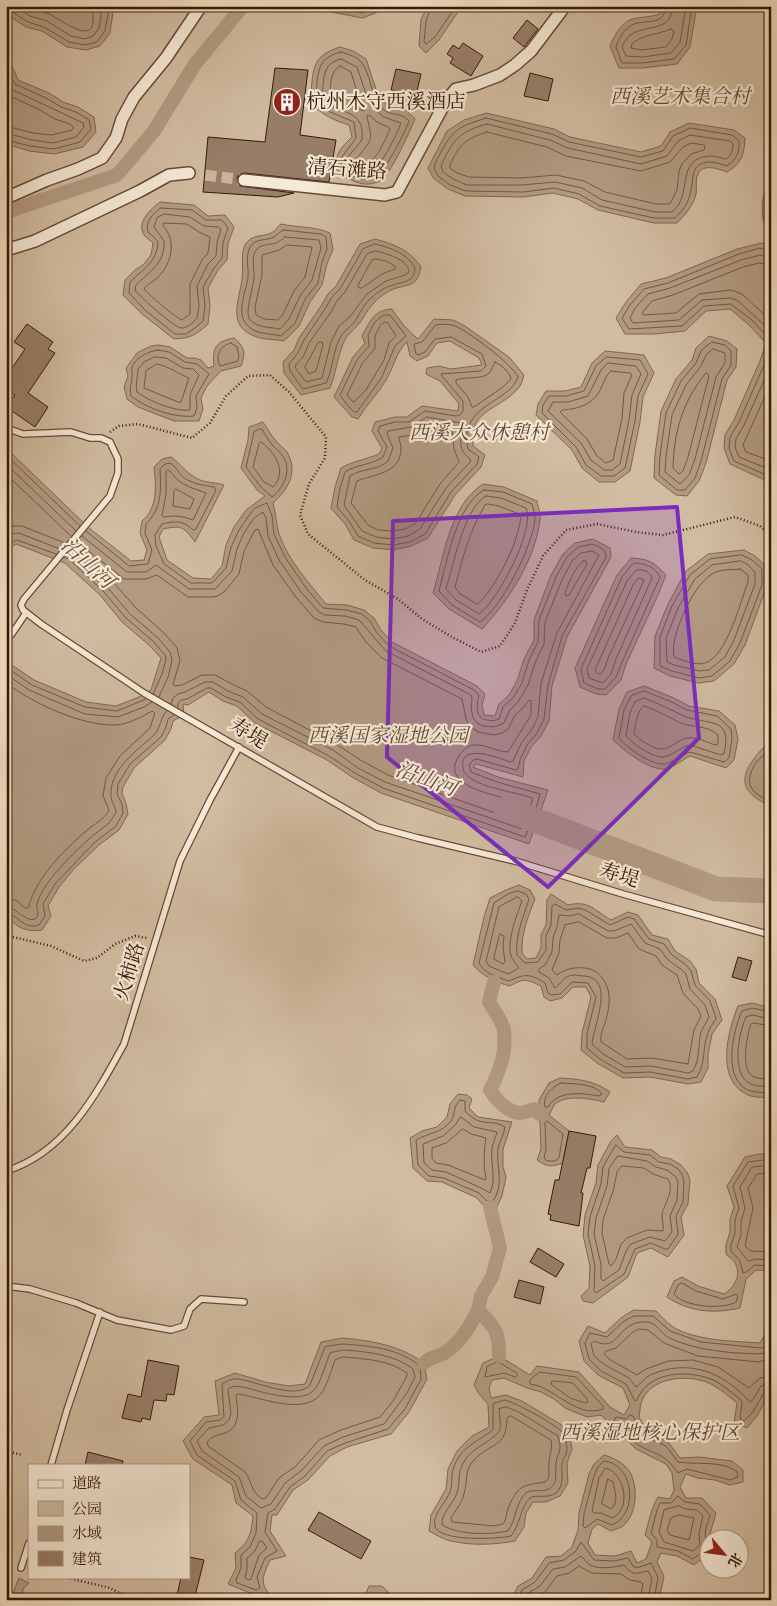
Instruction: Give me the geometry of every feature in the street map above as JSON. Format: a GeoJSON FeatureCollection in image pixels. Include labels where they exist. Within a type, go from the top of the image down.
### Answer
{"type":"FeatureCollection","features":[{"type":"Feature","properties":{"kind":"street"},"geometry":{"type":"LineString","coordinates":[[6,198],[102,158],[116,138],[122,119],[134,97],[166,58],[200,6]]}},
{"type":"Feature","properties":{"kind":"street","name":"清石滩路"},"geometry":{"type":"LineString","coordinates":[[244,180],[385,195],[397,192],[446,101],[456,89],[474,85],[500,75],[515,65],[532,51],[565,6]]}},
{"type":"Feature","properties":{"kind":"street"},"geometry":{"type":"LineString","coordinates":[[6,250],[34,241],[169,175],[190,173]]}},
{"type":"Feature","properties":{"kind":"lane"},"geometry":{"type":"LineString","coordinates":[[6,428],[23,434],[71,432],[90,438],[102,438],[110,442],[118,459],[118,473],[110,496],[40,580],[21,606],[26,613],[11,635],[6,631]]}},
{"type":"Feature","properties":{"kind":"lane","name":"寿堤"},"geometry":{"type":"LineString","coordinates":[[26,613],[144,692],[377,827],[515,860],[623,894],[771,935]]}},
{"type":"Feature","properties":{"kind":"lane","name":"火柿路"},"geometry":{"type":"LineString","coordinates":[[6,1171],[21,1166],[48,1150],[73,1126],[109,1072],[124,1044],[180,861],[238,747]]}},
{"type":"Feature","properties":{"kind":"lane"},"geometry":{"type":"LineString","coordinates":[[6,1286],[30,1289],[76,1303],[117,1320],[171,1330],[184,1326],[190,1309],[201,1299],[244,1302]]}},
{"type":"Feature","properties":{"kind":"lane"},"geometry":{"type":"LineString","coordinates":[[52,1464],[67,1410],[100,1312]]}},
{"type":"Feature","properties":{"kind":"lane"},"geometry":{"type":"LineString","coordinates":[[21,1568],[28,1546]]}},
{"type":"Feature","properties":{"kind":"path"},"geometry":{"type":"LineString","coordinates":[[102,438],[119,426],[138,424],[192,438],[210,423],[226,396],[248,376],[270,375],[289,392],[326,437],[325,458],[309,484],[300,515],[308,534],[365,580],[398,599],[422,619],[481,652],[500,646],[515,623],[527,590],[543,556],[566,530],[597,524],[663,535],[735,517],[760,526],[771,536]]}},
{"type":"Feature","properties":{"kind":"path"},"geometry":{"type":"LineString","coordinates":[[6,929],[13,937],[51,946],[84,961],[97,958],[116,944],[135,936],[156,940]]}},
{"type":"Feature","properties":{"kind":"path"},"geometry":{"type":"LineString","coordinates":[[6,1451],[22,1455]]}},
{"type":"Feature","properties":{"kind":"path"},"geometry":{"type":"LineString","coordinates":[[68,1578],[110,1588],[133,1600]]}},
{"type":"Feature","properties":{"kind":"highlighted area"},"geometry":{"type":"Polygon","coordinates":[[[677,507],[699,738],[548,887],[387,757],[393,521],[677,507]]]}},
{"type":"Feature","properties":{"kind":"green space","name":"西溪国家湿地公园"},"geometry":{"type":"Polygon","coordinates":[[[6,6],[771,6],[771,1600],[6,1600],[6,6]]]}},
{"type":"Feature","properties":{"kind":"water"},"geometry":{"type":"Polygon","coordinates":[[[6,6],[109,6],[113,12],[110,33],[100,46],[86,50],[67,47],[42,31],[26,27],[6,14],[6,6]]]}},
{"type":"Feature","properties":{"kind":"water"},"geometry":{"type":"Polygon","coordinates":[[[309,6],[392,6],[363,18],[315,9],[309,6]]]}},
{"type":"Feature","properties":{"kind":"water"},"geometry":{"type":"Polygon","coordinates":[[[428,6],[462,6],[439,40],[426,53],[419,46],[421,19],[428,6]]]}},
{"type":"Feature","properties":{"kind":"water"},"geometry":{"type":"Polygon","coordinates":[[[662,6],[697,6],[690,47],[677,64],[642,68],[619,68],[610,46],[618,30],[624,23],[632,19],[660,14],[662,6]]]}},
{"type":"Feature","properties":{"kind":"water"},"geometry":{"type":"Polygon","coordinates":[[[340,47],[353,51],[366,59],[377,92],[388,107],[407,111],[415,119],[390,169],[381,180],[375,183],[363,184],[351,180],[336,169],[340,151],[352,137],[349,125],[328,116],[310,102],[314,67],[322,56],[340,47]]]}},
{"type":"Feature","properties":{"kind":"water"},"geometry":{"type":"Polygon","coordinates":[[[6,59],[13,68],[18,80],[49,93],[63,102],[78,107],[94,117],[96,132],[83,147],[54,154],[29,151],[6,144],[6,59]]]}},
{"type":"Feature","properties":{"kind":"water"},"geometry":{"type":"Polygon","coordinates":[[[486,113],[554,129],[570,137],[641,152],[661,146],[670,132],[689,123],[734,130],[745,138],[744,149],[739,162],[727,172],[711,168],[700,171],[697,176],[696,194],[693,202],[677,223],[654,223],[598,210],[578,199],[553,193],[523,197],[465,196],[448,189],[434,179],[428,168],[447,131],[464,120],[486,113]]]}},
{"type":"Feature","properties":{"kind":"water"},"geometry":{"type":"Polygon","coordinates":[[[771,184],[771,228],[763,220],[762,205],[765,192],[771,184]]]}},
{"type":"Feature","properties":{"kind":"water"},"geometry":{"type":"Polygon","coordinates":[[[160,202],[194,205],[208,216],[225,215],[234,227],[228,244],[227,260],[218,270],[208,288],[210,306],[208,324],[185,338],[174,339],[142,314],[123,295],[125,280],[143,265],[151,255],[153,243],[144,235],[142,225],[146,216],[160,202]]]}},
{"type":"Feature","properties":{"kind":"water"},"geometry":{"type":"Polygon","coordinates":[[[281,224],[318,229],[330,233],[333,249],[322,285],[310,302],[299,326],[284,341],[260,338],[247,333],[241,327],[237,313],[245,245],[254,237],[273,232],[281,224]]]}},
{"type":"Feature","properties":{"kind":"water"},"geometry":{"type":"Polygon","coordinates":[[[375,239],[395,246],[412,256],[421,267],[417,279],[411,284],[389,291],[371,307],[345,341],[330,388],[301,395],[284,373],[283,362],[294,350],[299,338],[328,294],[336,286],[360,244],[375,239]]]}},
{"type":"Feature","properties":{"kind":"water"},"geometry":{"type":"Polygon","coordinates":[[[762,243],[771,248],[771,483],[730,464],[724,448],[725,435],[734,420],[766,343],[730,309],[706,311],[685,331],[654,334],[625,334],[616,318],[641,284],[666,278],[737,249],[762,243]]]}},
{"type":"Feature","properties":{"kind":"water"},"geometry":{"type":"Polygon","coordinates":[[[392,309],[404,326],[418,339],[434,319],[453,320],[465,326],[509,357],[524,375],[520,386],[513,394],[488,411],[475,424],[473,446],[485,455],[481,467],[455,495],[428,538],[411,546],[394,550],[373,548],[354,540],[345,524],[331,508],[341,468],[379,454],[382,448],[372,431],[375,422],[395,417],[407,417],[422,406],[458,411],[459,404],[440,381],[426,374],[427,368],[439,366],[451,369],[482,365],[479,358],[450,341],[437,343],[428,356],[417,361],[410,356],[407,342],[400,350],[389,375],[358,419],[352,417],[334,397],[353,357],[365,343],[362,336],[370,321],[377,314],[392,309]]]}},
{"type":"Feature","properties":{"kind":"water"},"geometry":{"type":"Polygon","coordinates":[[[709,336],[727,341],[737,349],[736,367],[727,380],[706,463],[699,481],[687,496],[676,495],[654,478],[661,411],[676,379],[692,360],[696,348],[709,336]]]}},
{"type":"Feature","properties":{"kind":"water"},"geometry":{"type":"Polygon","coordinates":[[[234,338],[244,351],[241,366],[221,371],[207,386],[201,398],[203,409],[199,421],[174,421],[138,407],[127,399],[124,387],[128,376],[126,368],[137,353],[151,346],[170,347],[187,358],[201,360],[208,368],[214,366],[214,354],[219,343],[234,338]]]}},
{"type":"Feature","properties":{"kind":"water"},"geometry":{"type":"Polygon","coordinates":[[[605,351],[644,355],[654,373],[643,397],[630,471],[615,482],[599,482],[582,468],[572,450],[536,415],[538,404],[546,391],[565,391],[581,387],[592,363],[605,351]]]}},
{"type":"Feature","properties":{"kind":"water"},"geometry":{"type":"Polygon","coordinates":[[[263,422],[276,441],[287,452],[292,467],[292,474],[287,487],[273,503],[279,534],[288,553],[300,571],[326,604],[347,605],[364,610],[374,618],[381,630],[392,642],[477,686],[485,694],[482,705],[484,715],[495,716],[499,704],[509,695],[517,681],[524,659],[534,640],[534,620],[551,575],[563,554],[575,543],[593,539],[610,548],[611,557],[567,637],[552,686],[549,721],[524,761],[523,777],[476,764],[473,767],[498,777],[548,790],[529,844],[381,793],[327,760],[255,723],[237,706],[223,701],[209,692],[188,705],[183,704],[184,715],[173,721],[165,740],[134,768],[123,787],[122,794],[128,814],[119,830],[99,845],[74,869],[59,887],[48,906],[51,916],[42,930],[36,931],[20,927],[11,921],[6,911],[6,661],[34,680],[86,702],[116,706],[151,690],[161,658],[122,622],[100,595],[65,563],[16,544],[6,551],[6,448],[89,528],[131,561],[144,560],[147,550],[140,533],[142,521],[151,510],[155,496],[154,467],[162,459],[171,457],[196,478],[224,485],[195,542],[185,530],[179,527],[163,529],[159,537],[167,560],[193,578],[211,579],[222,566],[226,545],[234,527],[246,510],[265,496],[257,490],[241,468],[248,440],[249,427],[263,422]]]}},
{"type":"Feature","properties":{"kind":"water"},"geometry":{"type":"Polygon","coordinates":[[[483,484],[504,487],[537,501],[540,518],[533,550],[527,564],[502,605],[482,629],[449,609],[433,593],[449,533],[455,519],[462,505],[483,484]]]}},
{"type":"Feature","properties":{"kind":"water"},"geometry":{"type":"Polygon","coordinates":[[[744,550],[755,556],[767,567],[767,585],[745,645],[734,664],[714,681],[698,683],[670,676],[654,668],[655,636],[668,604],[686,571],[708,554],[744,550]]]}},
{"type":"Feature","properties":{"kind":"water"},"geometry":{"type":"Polygon","coordinates":[[[631,558],[651,562],[666,575],[626,664],[621,680],[606,695],[596,694],[580,687],[575,668],[617,575],[631,558]]]}},
{"type":"Feature","properties":{"kind":"water"},"geometry":{"type":"Polygon","coordinates":[[[644,686],[689,706],[719,711],[735,725],[738,739],[734,760],[726,768],[690,756],[671,767],[659,769],[637,759],[623,749],[613,740],[619,709],[627,692],[644,686]]]}},
{"type":"Feature","properties":{"kind":"water"},"geometry":{"type":"Polygon","coordinates":[[[771,747],[771,806],[751,794],[745,781],[746,773],[755,757],[763,748],[771,747]]]}},
{"type":"Feature","properties":{"kind":"water"},"geometry":{"type":"Polygon","coordinates":[[[519,885],[530,890],[535,899],[523,939],[522,953],[527,959],[536,958],[541,948],[541,935],[546,925],[547,900],[551,894],[568,905],[581,904],[591,907],[611,920],[628,912],[638,915],[652,935],[668,939],[675,951],[690,961],[696,969],[699,983],[715,999],[722,1020],[712,1034],[708,1055],[708,1068],[701,1082],[688,1084],[650,1077],[623,1078],[597,1063],[581,1050],[582,1033],[591,997],[586,987],[573,987],[562,998],[550,1001],[544,997],[541,986],[525,980],[510,986],[486,976],[473,965],[490,898],[519,885]]]}},
{"type":"Feature","properties":{"kind":"water"},"geometry":{"type":"Polygon","coordinates":[[[752,1003],[771,1008],[771,1098],[753,1097],[744,1093],[735,1085],[727,1065],[728,1040],[738,1006],[752,1003]]]}},
{"type":"Feature","properties":{"kind":"water"},"geometry":{"type":"Polygon","coordinates":[[[560,1078],[586,1081],[599,1085],[610,1092],[604,1102],[572,1098],[555,1104],[549,1115],[569,1131],[563,1163],[550,1166],[537,1160],[541,1149],[539,1100],[549,1083],[560,1078]]]}},
{"type":"Feature","properties":{"kind":"water"},"geometry":{"type":"Polygon","coordinates":[[[458,1094],[467,1095],[472,1099],[469,1108],[478,1117],[512,1122],[503,1149],[503,1167],[506,1177],[502,1196],[496,1209],[484,1206],[477,1198],[442,1182],[427,1181],[413,1168],[410,1138],[422,1131],[437,1127],[447,1117],[450,1104],[458,1094]]]}},
{"type":"Feature","properties":{"kind":"water"},"geometry":{"type":"Polygon","coordinates":[[[617,1135],[625,1147],[652,1150],[661,1157],[671,1159],[681,1165],[687,1172],[690,1180],[688,1204],[681,1217],[684,1235],[668,1257],[651,1248],[637,1253],[628,1277],[593,1303],[583,1301],[581,1296],[589,1288],[590,1266],[583,1235],[585,1215],[596,1183],[598,1165],[611,1141],[617,1135]]]}},
{"type":"Feature","properties":{"kind":"water"},"geometry":{"type":"Polygon","coordinates":[[[771,1154],[771,1271],[756,1270],[746,1279],[740,1308],[711,1311],[693,1309],[675,1302],[667,1297],[674,1281],[682,1277],[698,1286],[724,1294],[734,1285],[738,1272],[737,1268],[734,1261],[726,1254],[730,1219],[734,1207],[727,1186],[745,1157],[771,1154]]]}},
{"type":"Feature","properties":{"kind":"water"},"geometry":{"type":"Polygon","coordinates":[[[634,1310],[656,1311],[673,1327],[683,1332],[704,1338],[760,1343],[771,1324],[771,1391],[757,1416],[747,1428],[734,1423],[737,1403],[718,1388],[703,1381],[683,1378],[664,1381],[649,1391],[643,1398],[641,1405],[639,1417],[646,1430],[669,1443],[680,1458],[699,1457],[732,1461],[743,1470],[743,1482],[730,1485],[686,1474],[680,1487],[686,1498],[702,1498],[716,1513],[712,1528],[700,1528],[700,1560],[694,1565],[677,1556],[661,1553],[657,1562],[664,1576],[659,1600],[511,1600],[518,1586],[532,1578],[546,1557],[561,1556],[572,1547],[578,1530],[579,1513],[589,1474],[594,1464],[604,1455],[618,1461],[630,1472],[633,1478],[635,1499],[632,1513],[622,1527],[611,1531],[598,1524],[592,1529],[588,1543],[595,1555],[615,1556],[631,1551],[637,1563],[646,1559],[652,1542],[645,1535],[650,1515],[658,1497],[670,1499],[674,1490],[672,1473],[666,1464],[636,1449],[601,1415],[587,1417],[565,1408],[541,1392],[504,1378],[492,1380],[489,1388],[491,1398],[506,1395],[522,1401],[565,1427],[569,1432],[572,1449],[567,1463],[568,1483],[560,1496],[546,1502],[533,1502],[526,1513],[524,1527],[515,1541],[472,1544],[440,1537],[429,1531],[431,1515],[446,1489],[448,1469],[457,1451],[472,1436],[489,1427],[488,1404],[474,1385],[483,1363],[499,1356],[530,1375],[537,1366],[579,1372],[610,1407],[624,1415],[630,1405],[623,1388],[598,1375],[584,1361],[579,1341],[588,1326],[605,1333],[622,1317],[634,1310]]]}},
{"type":"Feature","properties":{"kind":"water"},"geometry":{"type":"Polygon","coordinates":[[[343,1338],[375,1342],[405,1352],[424,1363],[427,1379],[409,1412],[391,1434],[347,1447],[330,1456],[308,1480],[293,1490],[277,1515],[272,1515],[270,1531],[286,1556],[270,1560],[265,1572],[264,1585],[270,1595],[276,1600],[257,1600],[257,1596],[228,1584],[236,1568],[235,1553],[244,1545],[249,1537],[253,1516],[236,1503],[232,1485],[193,1459],[183,1441],[204,1417],[219,1415],[215,1381],[235,1373],[265,1382],[289,1386],[305,1384],[321,1342],[343,1338]]]}},
{"type":"Feature","properties":{"kind":"water"},"geometry":{"type":"Polygon","coordinates":[[[19,1578],[29,1583],[23,1589],[22,1600],[13,1600],[14,1590],[19,1578]]]}},
{"type":"Feature","properties":{"kind":"water"},"geometry":{"type":"Polygon","coordinates":[[[369,1586],[382,1586],[394,1598],[400,1600],[363,1600],[369,1586]]]}},
{"type":"Feature","properties":{"kind":"building"},"geometry":{"type":"Polygon","coordinates":[[[527,20],[538,29],[524,47],[513,38],[527,20]]]}},
{"type":"Feature","properties":{"kind":"building"},"geometry":{"type":"Polygon","coordinates":[[[463,43],[483,56],[471,76],[450,63],[453,58],[447,54],[453,45],[459,49],[463,43]]]}},
{"type":"Feature","properties":{"kind":"building","name":"杭州木守西溪酒店"},"geometry":{"type":"Polygon","coordinates":[[[275,68],[308,70],[300,135],[336,140],[329,182],[244,173],[238,175],[237,179],[240,186],[294,193],[278,197],[203,192],[208,137],[265,142],[275,68]]]}},
{"type":"Feature","properties":{"kind":"building"},"geometry":{"type":"Polygon","coordinates":[[[396,69],[421,74],[416,95],[391,90],[396,69]]]}},
{"type":"Feature","properties":{"kind":"building"},"geometry":{"type":"Polygon","coordinates":[[[530,73],[553,79],[548,101],[524,96],[530,73]]]}},
{"type":"Feature","properties":{"kind":"building"},"geometry":{"type":"Polygon","coordinates":[[[27,324],[53,342],[48,349],[55,353],[28,393],[48,407],[35,427],[6,407],[15,395],[6,389],[6,377],[25,349],[14,342],[27,324]]]}},
{"type":"Feature","properties":{"kind":"building"},"geometry":{"type":"Polygon","coordinates":[[[738,957],[752,961],[746,981],[732,977],[738,957]]]}},
{"type":"Feature","properties":{"kind":"building"},"geometry":{"type":"Polygon","coordinates":[[[569,1131],[596,1136],[590,1168],[587,1168],[581,1193],[583,1193],[579,1226],[550,1220],[551,1215],[548,1214],[555,1180],[559,1180],[569,1131]]]}},
{"type":"Feature","properties":{"kind":"building"},"geometry":{"type":"Polygon","coordinates":[[[538,1248],[564,1264],[556,1277],[530,1262],[538,1248]]]}},
{"type":"Feature","properties":{"kind":"building"},"geometry":{"type":"Polygon","coordinates":[[[519,1280],[544,1287],[540,1304],[514,1297],[519,1280]]]}},
{"type":"Feature","properties":{"kind":"building"},"geometry":{"type":"Polygon","coordinates":[[[148,1360],[179,1366],[174,1395],[167,1394],[166,1401],[154,1400],[150,1420],[142,1418],[141,1422],[122,1418],[128,1394],[141,1397],[148,1360]]]}},
{"type":"Feature","properties":{"kind":"building"},"geometry":{"type":"Polygon","coordinates":[[[88,1452],[123,1461],[122,1464],[85,1464],[88,1452]]]}},
{"type":"Feature","properties":{"kind":"building"},"geometry":{"type":"Polygon","coordinates":[[[319,1512],[371,1541],[361,1559],[308,1530],[319,1512]]]}},
{"type":"Feature","properties":{"kind":"building"},"geometry":{"type":"Polygon","coordinates":[[[190,1557],[204,1560],[194,1600],[176,1600],[181,1578],[190,1578],[190,1557]]]}},
{"type":"Feature","properties":{"kind":"waterway"},"geometry":{"type":"LineString","coordinates":[[6,212],[117,175],[154,131],[195,64],[243,6]]}},
{"type":"Feature","properties":{"kind":"waterway","name":"沿山河"},"geometry":{"type":"LineString","coordinates":[[506,809],[716,889],[771,891]]}},
{"type":"Feature","properties":{"kind":"waterway"},"geometry":{"type":"LineString","coordinates":[[494,982],[489,1002],[503,1027],[505,1038],[500,1068],[490,1090],[498,1101],[514,1112],[519,1113],[535,1109],[539,1114]]}},
{"type":"Feature","properties":{"kind":"waterway"},"geometry":{"type":"LineString","coordinates":[[490,1207],[500,1248],[492,1277],[481,1296],[478,1310],[495,1330],[499,1356]]}},
{"type":"Feature","properties":{"kind":"waterway"},"geometry":{"type":"LineString","coordinates":[[424,1363],[443,1354],[461,1339],[478,1310]]}},
{"type":"Feature","properties":{"kind":"tunnel"},"geometry":{"type":"LineString","coordinates":[[189,173],[244,180]]}},
{"type":"Feature","properties":{"kind":"place","name":"杭州木守西溪酒店"},"geometry":{"type":"Point","coordinates":[287,102]}},
{"type":"Feature","properties":{"kind":"park label","name":"西溪艺术集合村"},"geometry":{"type":"Point","coordinates":[680,97]}},
{"type":"Feature","properties":{"kind":"park label","name":"西溪大众休憩村"},"geometry":{"type":"Point","coordinates":[479,433]}},
{"type":"Feature","properties":{"kind":"park label","name":"西溪湿地核心保护区"},"geometry":{"type":"Point","coordinates":[650,1433]}}]}
